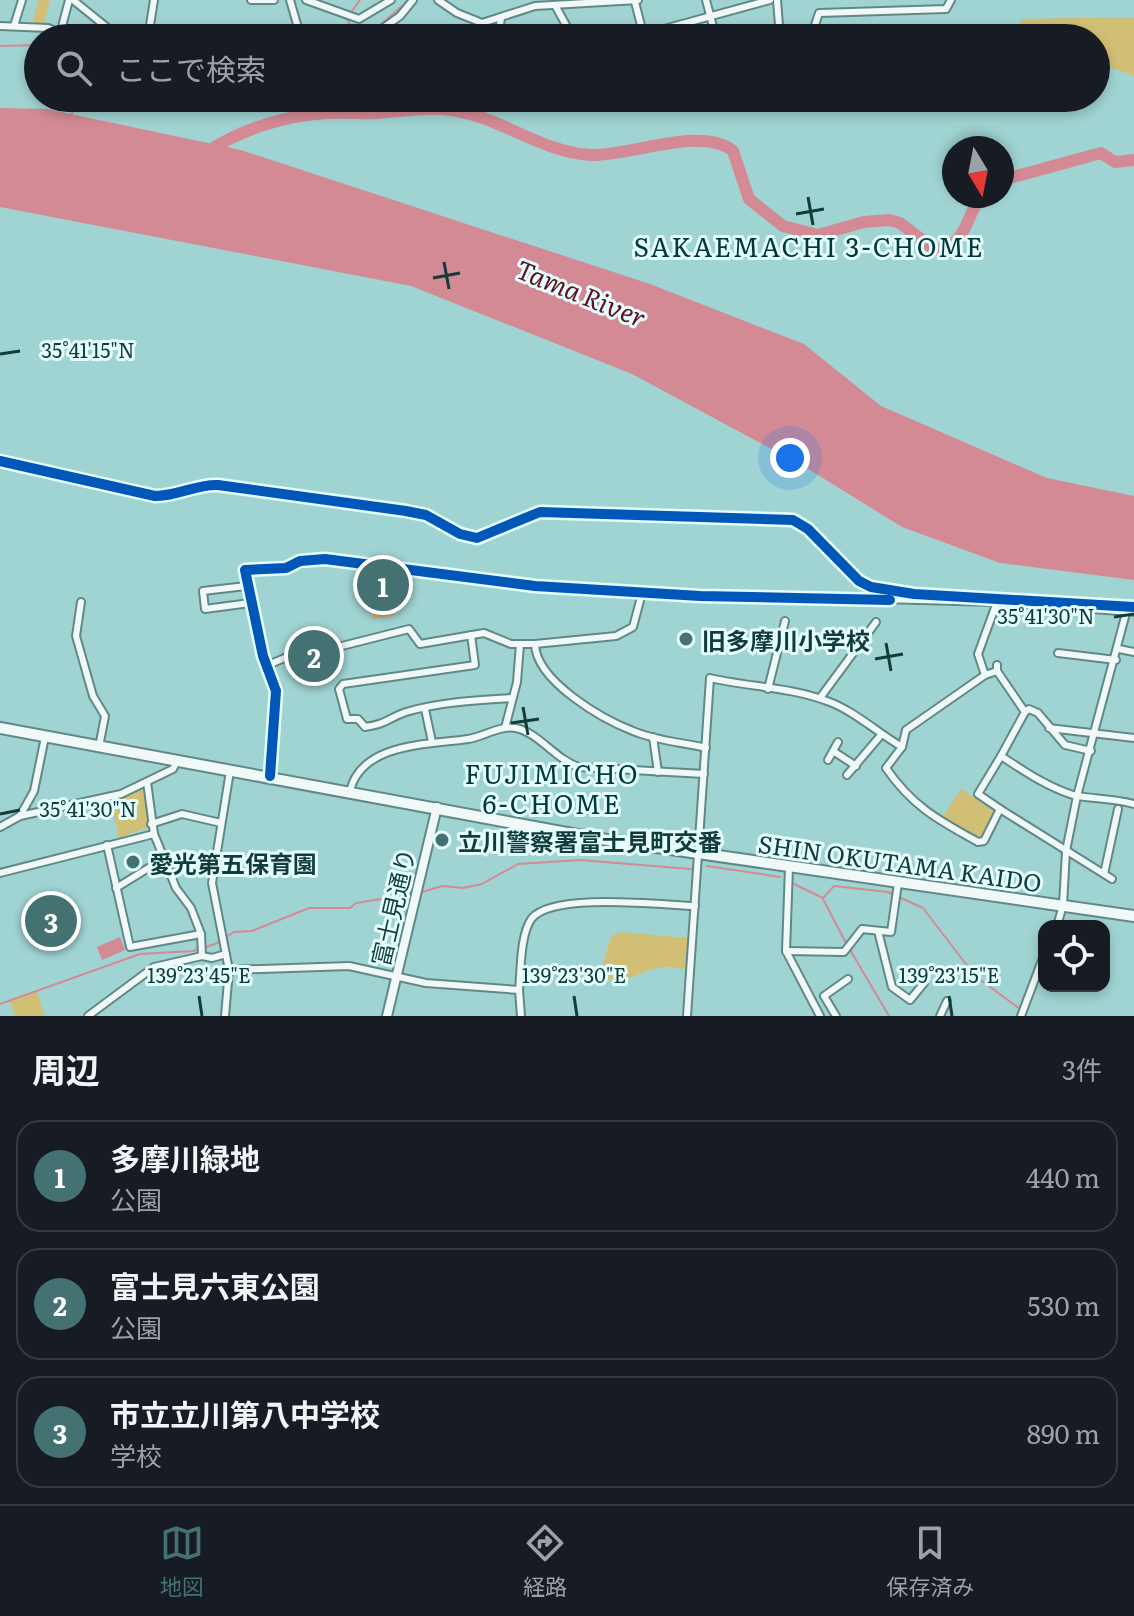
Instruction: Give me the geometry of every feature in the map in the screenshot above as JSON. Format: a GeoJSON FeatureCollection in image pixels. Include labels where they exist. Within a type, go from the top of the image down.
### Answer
{"type":"FeatureCollection","features":[{"type":"Feature","properties":{"kind":"main road","name":"SHIN OKUTAMA KAIDO"},"geometry":{"type":"LineString","coordinates":[[0,728],[699,854],[789,867],[896,892],[1063,905],[1134,916]]}},
{"type":"Feature","properties":{"kind":"street"},"geometry":{"type":"LineString","coordinates":[[14,26],[22,0]]}},
{"type":"Feature","properties":{"kind":"street"},"geometry":{"type":"LineString","coordinates":[[63,24],[71,0],[102,24]]}},
{"type":"Feature","properties":{"kind":"street"},"geometry":{"type":"LineString","coordinates":[[150,24],[154,0]]}},
{"type":"Feature","properties":{"kind":"street"},"geometry":{"type":"LineString","coordinates":[[251,0],[274,0]]}},
{"type":"Feature","properties":{"kind":"street"},"geometry":{"type":"LineString","coordinates":[[290,0],[297,24]]}},
{"type":"Feature","properties":{"kind":"street"},"geometry":{"type":"LineString","coordinates":[[306,0],[359,19],[391,0]]}},
{"type":"Feature","properties":{"kind":"street"},"geometry":{"type":"LineString","coordinates":[[332,9],[334,0]]}},
{"type":"Feature","properties":{"kind":"street"},"geometry":{"type":"LineString","coordinates":[[389,24],[413,0]]}},
{"type":"Feature","properties":{"kind":"street"},"geometry":{"type":"LineString","coordinates":[[438,0],[457,13],[482,23],[524,10],[555,5],[637,1],[642,24]]}},
{"type":"Feature","properties":{"kind":"street"},"geometry":{"type":"LineString","coordinates":[[523,0],[524,10]]}},
{"type":"Feature","properties":{"kind":"street"},"geometry":{"type":"LineString","coordinates":[[706,0],[712,24]]}},
{"type":"Feature","properties":{"kind":"street"},"geometry":{"type":"LineString","coordinates":[[684,24],[770,0]]}},
{"type":"Feature","properties":{"kind":"street"},"geometry":{"type":"LineString","coordinates":[[777,0],[779,24]]}},
{"type":"Feature","properties":{"kind":"street"},"geometry":{"type":"LineString","coordinates":[[815,24],[819,13],[946,9],[951,0]]}},
{"type":"Feature","properties":{"kind":"street"},"geometry":{"type":"LineString","coordinates":[[555,5],[565,24]]}},
{"type":"Feature","properties":{"kind":"street"},"geometry":{"type":"LineString","coordinates":[[500,24],[501,18]]}},
{"type":"Feature","properties":{"kind":"street"},"geometry":{"type":"LineString","coordinates":[[0,26],[24,28]]}},
{"type":"Feature","properties":{"kind":"street"},"geometry":{"type":"LineString","coordinates":[[270,776],[277,701],[250,603],[245,570],[286,568],[300,561],[325,559],[535,586],[642,593],[997,602],[1130,612],[1077,796],[1066,851],[1063,905],[1059,920]]}},
{"type":"Feature","properties":{"kind":"street"},"geometry":{"type":"LineString","coordinates":[[246,586],[203,591],[205,609],[250,603]]}},
{"type":"Feature","properties":{"kind":"street"},"geometry":{"type":"LineString","coordinates":[[266,666],[296,653],[330,649],[409,629],[420,644],[484,633],[520,644],[616,636],[628,631],[637,619],[642,593]]}},
{"type":"Feature","properties":{"kind":"street"},"geometry":{"type":"LineString","coordinates":[[81,602],[76,636],[93,696],[105,716],[99,747]]}},
{"type":"Feature","properties":{"kind":"street"},"geometry":{"type":"LineString","coordinates":[[985,675],[978,654],[997,602]]}},
{"type":"Feature","properties":{"kind":"street"},"geometry":{"type":"LineString","coordinates":[[768,689],[785,621]]}},
{"type":"Feature","properties":{"kind":"street"},"geometry":{"type":"LineString","coordinates":[[820,698],[876,622]]}},
{"type":"Feature","properties":{"kind":"street"},"geometry":{"type":"LineString","coordinates":[[471,635],[475,665],[343,684],[339,689],[343,714],[347,719],[358,719],[365,727],[387,724],[404,713],[512,698]]}},
{"type":"Feature","properties":{"kind":"street"},"geometry":{"type":"LineString","coordinates":[[505,728],[520,644]]}},
{"type":"Feature","properties":{"kind":"street"},"geometry":{"type":"LineString","coordinates":[[535,644],[539,663],[551,677],[595,710],[633,731],[706,748]]}},
{"type":"Feature","properties":{"kind":"street"},"geometry":{"type":"LineString","coordinates":[[1119,649],[1134,652]]}},
{"type":"Feature","properties":{"kind":"street"},"geometry":{"type":"LineString","coordinates":[[1058,653],[1116,660]]}},
{"type":"Feature","properties":{"kind":"street"},"geometry":{"type":"LineString","coordinates":[[1000,809],[984,841],[978,842],[934,818],[905,796],[886,768],[902,747],[906,730],[997,668],[1025,712]]}},
{"type":"Feature","properties":{"kind":"street"},"geometry":{"type":"LineString","coordinates":[[687,1016],[710,678],[820,698],[902,747]]}},
{"type":"Feature","properties":{"kind":"street"},"geometry":{"type":"LineString","coordinates":[[425,709],[432,742]]}},
{"type":"Feature","properties":{"kind":"street"},"geometry":{"type":"LineString","coordinates":[[1091,751],[1065,745],[1038,713],[1029,709],[978,794],[1112,879]]}},
{"type":"Feature","properties":{"kind":"street"},"geometry":{"type":"LineString","coordinates":[[350,791],[351,784],[378,757],[432,742],[469,739],[505,728],[520,729],[568,763],[704,774]]}},
{"type":"Feature","properties":{"kind":"street"},"geometry":{"type":"LineString","coordinates":[[1049,728],[1096,731],[1134,738]]}},
{"type":"Feature","properties":{"kind":"street"},"geometry":{"type":"LineString","coordinates":[[847,775],[881,735]]}},
{"type":"Feature","properties":{"kind":"street"},"geometry":{"type":"LineString","coordinates":[[20,816],[34,791],[45,737]]}},
{"type":"Feature","properties":{"kind":"street"},"geometry":{"type":"LineString","coordinates":[[653,737],[658,772]]}},
{"type":"Feature","properties":{"kind":"street"},"geometry":{"type":"LineString","coordinates":[[828,760],[838,742]]}},
{"type":"Feature","properties":{"kind":"street"},"geometry":{"type":"LineString","coordinates":[[833,751],[856,766]]}},
{"type":"Feature","properties":{"kind":"street"},"geometry":{"type":"LineString","coordinates":[[1001,756],[1037,779],[1077,796],[1112,798],[1134,804]]}},
{"type":"Feature","properties":{"kind":"street"},"geometry":{"type":"LineString","coordinates":[[0,827],[20,816],[114,796],[173,769],[177,760]]}},
{"type":"Feature","properties":{"kind":"street"},"geometry":{"type":"LineString","coordinates":[[225,1016],[229,970],[212,883],[231,770]]}},
{"type":"Feature","properties":{"kind":"street"},"geometry":{"type":"LineString","coordinates":[[147,782],[154,834],[163,859],[168,861],[176,888],[191,908],[201,934],[202,951]]}},
{"type":"Feature","properties":{"kind":"street","name":"富士見通り"},"geometry":{"type":"LineString","coordinates":[[387,1016],[437,807]]}},
{"type":"Feature","properties":{"kind":"street"},"geometry":{"type":"LineString","coordinates":[[1104,874],[1118,809]]}},
{"type":"Feature","properties":{"kind":"street"},"geometry":{"type":"LineString","coordinates":[[151,824],[182,814],[221,823]]}},
{"type":"Feature","properties":{"kind":"street"},"geometry":{"type":"LineString","coordinates":[[0,873],[154,834]]}},
{"type":"Feature","properties":{"kind":"street"},"geometry":{"type":"LineString","coordinates":[[107,845],[134,955]]}},
{"type":"Feature","properties":{"kind":"street"},"geometry":{"type":"LineString","coordinates":[[116,888],[163,859]]}},
{"type":"Feature","properties":{"kind":"street"},"geometry":{"type":"LineString","coordinates":[[789,867],[786,951],[820,1016]]}},
{"type":"Feature","properties":{"kind":"street"},"geometry":{"type":"LineString","coordinates":[[786,951],[844,952],[862,929],[891,932],[896,892]]}},
{"type":"Feature","properties":{"kind":"street"},"geometry":{"type":"LineString","coordinates":[[521,1016],[519,990],[527,926],[544,909],[615,902],[695,906]]}},
{"type":"Feature","properties":{"kind":"street"},"geometry":{"type":"LineString","coordinates":[[878,931],[892,987],[910,1000]]}},
{"type":"Feature","properties":{"kind":"street"},"geometry":{"type":"LineString","coordinates":[[130,947],[201,934]]}},
{"type":"Feature","properties":{"kind":"street"},"geometry":{"type":"LineString","coordinates":[[202,951],[212,958],[226,954]]}},
{"type":"Feature","properties":{"kind":"street"},"geometry":{"type":"LineString","coordinates":[[88,1016],[154,967],[202,951]]}},
{"type":"Feature","properties":{"kind":"street"},"geometry":{"type":"LineString","coordinates":[[229,970],[326,964],[426,983],[519,990]]}},
{"type":"Feature","properties":{"kind":"street"},"geometry":{"type":"LineString","coordinates":[[1023,1014],[1038,972]]}},
{"type":"Feature","properties":{"kind":"street"},"geometry":{"type":"LineString","coordinates":[[836,1016],[824,996],[848,979]]}},
{"type":"Feature","properties":{"kind":"street"},"geometry":{"type":"LineString","coordinates":[[903,1009],[924,983]]}},
{"type":"Feature","properties":{"kind":"street"},"geometry":{"type":"LineString","coordinates":[[940,1016],[947,1001]]}},
{"type":"Feature","properties":{"kind":"street"},"geometry":{"type":"LineString","coordinates":[[98,1008],[104,1016]]}},
{"type":"Feature","properties":{"kind":"shaded area"},"geometry":{"type":"Polygon","coordinates":[[[38,0],[50,0],[44,24],[33,23],[38,0]]]}},
{"type":"Feature","properties":{"kind":"shaded area"},"geometry":{"type":"Polygon","coordinates":[[[1134,17],[1134,76],[1110,67],[1110,24],[1020,24],[1021,19],[1134,17]]]}},
{"type":"Feature","properties":{"kind":"shaded area"},"geometry":{"type":"Polygon","coordinates":[[[378,568],[392,570],[387,600],[395,616],[372,619],[378,568]]]}},
{"type":"Feature","properties":{"kind":"shaded area"},"geometry":{"type":"Polygon","coordinates":[[[140,789],[144,791],[149,827],[119,838],[111,802],[140,789]]]}},
{"type":"Feature","properties":{"kind":"shaded area"},"geometry":{"type":"Polygon","coordinates":[[[961,789],[996,811],[981,838],[942,818],[961,789]]]}},
{"type":"Feature","properties":{"kind":"shaded area"},"geometry":{"type":"Polygon","coordinates":[[[621,932],[689,938],[688,970],[663,967],[617,980],[607,979],[603,964],[611,936],[621,932]]]}},
{"type":"Feature","properties":{"kind":"shaded area"},"geometry":{"type":"Polygon","coordinates":[[[37,992],[45,1016],[15,1016],[10,1001],[37,992]]]}},
{"type":"Feature","properties":{"kind":"water","name":"Tama River"},"geometry":{"type":"Polygon","coordinates":[[[0,108],[24,109],[24,112],[61,112],[241,150],[650,284],[804,344],[881,406],[1047,478],[1134,496],[1134,580],[1000,563],[902,527],[805,467],[632,374],[411,286],[0,207],[0,108]]]}},
{"type":"Feature","properties":{"kind":"water"},"geometry":{"type":"Polygon","coordinates":[[[120,937],[125,950],[102,960],[97,947],[120,937]]]}},
{"type":"Feature","properties":{"kind":"waterway"},"geometry":{"type":"LineString","coordinates":[[349,24],[347,18],[360,0]]}},
{"type":"Feature","properties":{"kind":"waterway"},"geometry":{"type":"LineString","coordinates":[[381,24],[408,1]]}},
{"type":"Feature","properties":{"kind":"waterway"},"geometry":{"type":"LineString","coordinates":[[0,46],[24,45]]}},
{"type":"Feature","properties":{"kind":"waterway"},"geometry":{"type":"LineString","coordinates":[[207,152],[249,130],[297,117],[390,112]]}},
{"type":"Feature","properties":{"kind":"waterway"},"geometry":{"type":"LineString","coordinates":[[458,112],[474,115],[572,153],[606,154],[684,141],[720,144],[733,151],[749,199],[783,226],[818,235],[864,222],[889,220],[900,223],[935,250],[953,244],[974,208]]}},
{"type":"Feature","properties":{"kind":"waterway"},"geometry":{"type":"LineString","coordinates":[[1014,177],[1101,153],[1115,162],[1134,160]]}},
{"type":"Feature","properties":{"kind":"waterway"},"geometry":{"type":"LineString","coordinates":[[419,893],[442,886],[463,888],[482,884],[518,864],[580,860],[691,869]]}},
{"type":"Feature","properties":{"kind":"waterway"},"geometry":{"type":"LineString","coordinates":[[707,866],[780,877]]}},
{"type":"Feature","properties":{"kind":"waterway"},"geometry":{"type":"LineString","coordinates":[[794,884],[823,898],[834,886],[888,892],[923,908],[975,976],[1020,1009]]}},
{"type":"Feature","properties":{"kind":"waterway"},"geometry":{"type":"LineString","coordinates":[[0,1004],[140,954],[193,951],[215,944],[234,932],[252,931],[309,908],[350,908],[356,903],[413,894]]}},
{"type":"Feature","properties":{"kind":"waterway"},"geometry":{"type":"LineString","coordinates":[[823,899],[846,943]]}},
{"type":"Feature","properties":{"kind":"waterway"},"geometry":{"type":"LineString","coordinates":[[849,948],[889,1016]]}},
{"type":"Feature","properties":{"kind":"cycle path"},"geometry":{"type":"LineString","coordinates":[[0,461],[155,496],[218,485],[406,511],[426,515],[460,534],[477,538],[540,512],[793,520],[808,529],[859,581],[871,587],[914,594],[1134,607]]}},
{"type":"Feature","properties":{"kind":"cycle path"},"geometry":{"type":"LineString","coordinates":[[270,776],[276,691],[263,656],[245,570],[286,568],[300,561],[325,559],[535,586],[700,596],[890,600]]}},
{"type":"Feature","properties":{"kind":"place","name":"多摩川緑地"},"geometry":{"type":"Point","coordinates":[383,585]}},
{"type":"Feature","properties":{"kind":"place","name":"旧多摩川小学校"},"geometry":{"type":"Point","coordinates":[686,639]}},
{"type":"Feature","properties":{"kind":"place","name":"富士見六東公園"},"geometry":{"type":"Point","coordinates":[314,656]}},
{"type":"Feature","properties":{"kind":"place","name":"立川警察署富士見町交番"},"geometry":{"type":"Point","coordinates":[442,840]}},
{"type":"Feature","properties":{"kind":"place","name":"愛光第五保育園"},"geometry":{"type":"Point","coordinates":[133,862]}},
{"type":"Feature","properties":{"kind":"place","name":"市立立川第八中学校"},"geometry":{"type":"Point","coordinates":[51,921]}},
{"type":"Feature","properties":{"kind":"district","name":"SAKAEMACHI 3-CHOME"},"geometry":{"type":"Point","coordinates":[809,245]}},
{"type":"Feature","properties":{"kind":"district","name":"FUJIMICHO 6-CHOME"},"geometry":{"type":"Point","coordinates":[552,787]}}]}
